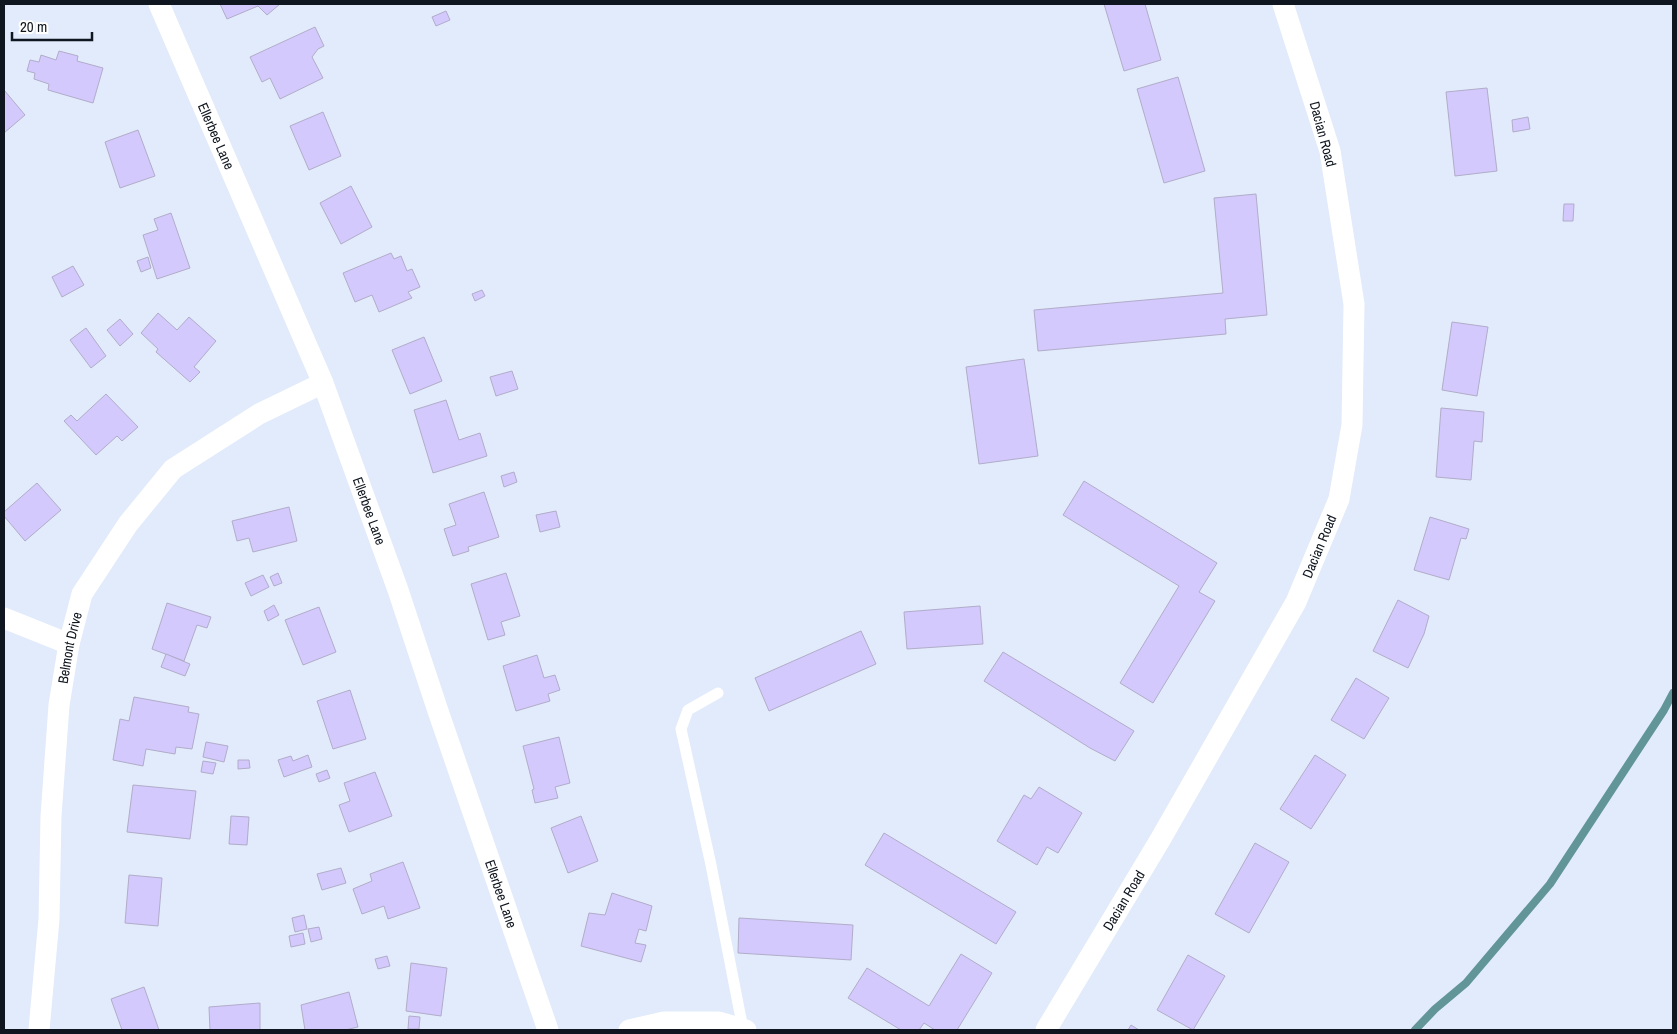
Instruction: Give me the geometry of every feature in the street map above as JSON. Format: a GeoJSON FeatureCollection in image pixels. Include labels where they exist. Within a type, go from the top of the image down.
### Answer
{"type":"FeatureCollection","features":[{"type":"Feature","properties":{"kind":"street","name":"Ellerbee Lane"},"geometry":{"type":"LineString","coordinates":[[159,4],[322,383],[398,590],[548,1030]]}},
{"type":"Feature","properties":{"kind":"street","name":"Dacian Road"},"geometry":{"type":"LineString","coordinates":[[1046,1030],[1160,840],[1296,602],[1339,498],[1352,425],[1354,304],[1330,151],[1283,4]]}},
{"type":"Feature","properties":{"kind":"street","name":"Belmont Drive"},"geometry":{"type":"LineString","coordinates":[[39,1030],[49,920],[51,816],[59,705],[69,644],[82,594],[128,524],[173,469],[259,414],[322,383]]}},
{"type":"Feature","properties":{"kind":"street"},"geometry":{"type":"LineString","coordinates":[[4,618],[69,644]]}},
{"type":"Feature","properties":{"kind":"street"},"geometry":{"type":"LineString","coordinates":[[629,1030],[664,1022],[719,1022],[744,1030]]}},
{"type":"Feature","properties":{"kind":"lane"},"geometry":{"type":"LineString","coordinates":[[718,693],[688,710],[681,730],[711,865],[744,1030]]}},
{"type":"Feature","properties":{"kind":"building"},"geometry":{"type":"Polygon","coordinates":[[[220,4],[280,4],[267,15],[258,6],[227,19],[220,4]]]}},
{"type":"Feature","properties":{"kind":"building"},"geometry":{"type":"Polygon","coordinates":[[[1104,4],[1145,4],[1161,60],[1124,71],[1104,4]]]}},
{"type":"Feature","properties":{"kind":"building"},"geometry":{"type":"Polygon","coordinates":[[[446,11],[450,20],[436,26],[432,17],[446,11]]]}},
{"type":"Feature","properties":{"kind":"building"},"geometry":{"type":"Polygon","coordinates":[[[315,27],[324,46],[318,49],[312,57],[323,78],[280,99],[270,78],[262,82],[250,57],[315,27]]]}},
{"type":"Feature","properties":{"kind":"building"},"geometry":{"type":"Polygon","coordinates":[[[59,51],[78,56],[77,61],[103,68],[93,103],[48,90],[49,84],[34,79],[35,73],[27,71],[30,60],[39,62],[41,55],[56,60],[59,51]]]}},
{"type":"Feature","properties":{"kind":"building"},"geometry":{"type":"Polygon","coordinates":[[[1178,77],[1205,171],[1164,183],[1137,89],[1178,77]]]}},
{"type":"Feature","properties":{"kind":"building"},"geometry":{"type":"Polygon","coordinates":[[[1487,88],[1497,171],[1455,176],[1446,92],[1487,88]]]}},
{"type":"Feature","properties":{"kind":"building"},"geometry":{"type":"Polygon","coordinates":[[[4,90],[25,115],[4,133],[4,90]]]}},
{"type":"Feature","properties":{"kind":"building"},"geometry":{"type":"Polygon","coordinates":[[[323,112],[341,156],[309,170],[290,126],[323,112]]]}},
{"type":"Feature","properties":{"kind":"building"},"geometry":{"type":"Polygon","coordinates":[[[1528,117],[1530,129],[1513,132],[1512,120],[1528,117]]]}},
{"type":"Feature","properties":{"kind":"building"},"geometry":{"type":"Polygon","coordinates":[[[138,130],[155,176],[120,188],[105,142],[138,130]]]}},
{"type":"Feature","properties":{"kind":"building"},"geometry":{"type":"Polygon","coordinates":[[[351,186],[372,227],[341,244],[320,203],[351,186]]]}},
{"type":"Feature","properties":{"kind":"building"},"geometry":{"type":"Polygon","coordinates":[[[1256,194],[1267,315],[1225,319],[1226,334],[1038,351],[1034,310],[1223,293],[1214,198],[1256,194]]]}},
{"type":"Feature","properties":{"kind":"building"},"geometry":{"type":"Polygon","coordinates":[[[1564,204],[1574,204],[1573,221],[1563,221],[1564,204]]]}},
{"type":"Feature","properties":{"kind":"building"},"geometry":{"type":"Polygon","coordinates":[[[171,213],[190,268],[157,279],[143,235],[158,230],[154,219],[171,213]]]}},
{"type":"Feature","properties":{"kind":"building"},"geometry":{"type":"Polygon","coordinates":[[[391,253],[394,259],[401,256],[407,271],[412,269],[420,287],[408,292],[412,298],[379,312],[372,295],[355,302],[343,273],[391,253]]]}},
{"type":"Feature","properties":{"kind":"building"},"geometry":{"type":"Polygon","coordinates":[[[148,257],[151,268],[141,272],[137,261],[148,257]]]}},
{"type":"Feature","properties":{"kind":"building"},"geometry":{"type":"Polygon","coordinates":[[[73,266],[84,285],[62,297],[52,277],[73,266]]]}},
{"type":"Feature","properties":{"kind":"building"},"geometry":{"type":"Polygon","coordinates":[[[482,290],[485,296],[475,301],[472,294],[482,290]]]}},
{"type":"Feature","properties":{"kind":"building"},"geometry":{"type":"Polygon","coordinates":[[[158,313],[177,330],[189,317],[216,341],[194,367],[200,372],[190,382],[156,352],[158,349],[141,333],[158,313]]]}},
{"type":"Feature","properties":{"kind":"building"},"geometry":{"type":"Polygon","coordinates":[[[120,319],[133,334],[120,346],[107,330],[120,319]]]}},
{"type":"Feature","properties":{"kind":"building"},"geometry":{"type":"Polygon","coordinates":[[[1452,322],[1488,327],[1477,396],[1442,390],[1452,322]]]}},
{"type":"Feature","properties":{"kind":"building"},"geometry":{"type":"Polygon","coordinates":[[[86,328],[106,356],[91,368],[70,340],[86,328]]]}},
{"type":"Feature","properties":{"kind":"building"},"geometry":{"type":"Polygon","coordinates":[[[424,337],[442,381],[410,394],[392,350],[424,337]]]}},
{"type":"Feature","properties":{"kind":"building"},"geometry":{"type":"Polygon","coordinates":[[[1024,359],[1038,456],[979,464],[966,367],[1024,359]]]}},
{"type":"Feature","properties":{"kind":"building"},"geometry":{"type":"Polygon","coordinates":[[[512,371],[518,389],[496,396],[490,377],[512,371]]]}},
{"type":"Feature","properties":{"kind":"building"},"geometry":{"type":"Polygon","coordinates":[[[106,394],[138,427],[122,441],[117,436],[96,455],[64,421],[71,415],[77,421],[106,394]]]}},
{"type":"Feature","properties":{"kind":"building"},"geometry":{"type":"Polygon","coordinates":[[[446,400],[459,440],[480,433],[487,456],[433,473],[414,410],[446,400]]]}},
{"type":"Feature","properties":{"kind":"building"},"geometry":{"type":"Polygon","coordinates":[[[1441,408],[1484,412],[1482,442],[1474,441],[1471,480],[1436,477],[1441,408]]]}},
{"type":"Feature","properties":{"kind":"building"},"geometry":{"type":"Polygon","coordinates":[[[514,472],[517,482],[504,487],[501,476],[514,472]]]}},
{"type":"Feature","properties":{"kind":"building"},"geometry":{"type":"Polygon","coordinates":[[[1084,481],[1217,563],[1199,592],[1215,601],[1153,703],[1120,683],[1179,586],[1063,515],[1084,481]]]}},
{"type":"Feature","properties":{"kind":"building"},"geometry":{"type":"Polygon","coordinates":[[[37,483],[61,510],[25,541],[4,516],[4,512],[37,483]]]}},
{"type":"Feature","properties":{"kind":"building"},"geometry":{"type":"Polygon","coordinates":[[[484,492],[499,537],[468,547],[469,551],[453,556],[444,529],[456,525],[449,504],[484,492]]]}},
{"type":"Feature","properties":{"kind":"building"},"geometry":{"type":"Polygon","coordinates":[[[289,507],[297,541],[253,552],[249,538],[237,541],[232,521],[289,507]]]}},
{"type":"Feature","properties":{"kind":"building"},"geometry":{"type":"Polygon","coordinates":[[[556,511],[560,527],[540,532],[536,515],[556,511]]]}},
{"type":"Feature","properties":{"kind":"building"},"geometry":{"type":"Polygon","coordinates":[[[1430,517],[1469,529],[1466,539],[1461,538],[1449,580],[1414,570],[1430,517]]]}},
{"type":"Feature","properties":{"kind":"building"},"geometry":{"type":"Polygon","coordinates":[[[278,573],[282,583],[274,586],[270,577],[278,573]]]}},
{"type":"Feature","properties":{"kind":"building"},"geometry":{"type":"Polygon","coordinates":[[[506,573],[520,616],[501,622],[505,635],[488,640],[471,584],[506,573]]]}},
{"type":"Feature","properties":{"kind":"building"},"geometry":{"type":"Polygon","coordinates":[[[263,575],[269,587],[251,596],[245,583],[263,575]]]}},
{"type":"Feature","properties":{"kind":"building"},"geometry":{"type":"Polygon","coordinates":[[[1398,600],[1429,616],[1424,634],[1408,668],[1373,651],[1398,600]]]}},
{"type":"Feature","properties":{"kind":"building"},"geometry":{"type":"Polygon","coordinates":[[[167,603],[211,617],[207,628],[197,625],[184,661],[152,649],[167,603]]]}},
{"type":"Feature","properties":{"kind":"building"},"geometry":{"type":"Polygon","coordinates":[[[274,605],[279,615],[268,621],[264,611],[274,605]]]}},
{"type":"Feature","properties":{"kind":"building"},"geometry":{"type":"Polygon","coordinates":[[[980,606],[983,644],[907,649],[904,612],[980,606]]]}},
{"type":"Feature","properties":{"kind":"building"},"geometry":{"type":"Polygon","coordinates":[[[319,607],[336,652],[303,665],[285,620],[319,607]]]}},
{"type":"Feature","properties":{"kind":"building"},"geometry":{"type":"Polygon","coordinates":[[[861,631],[876,664],[769,711],[755,678],[861,631]]]}},
{"type":"Feature","properties":{"kind":"building"},"geometry":{"type":"Polygon","coordinates":[[[1003,652],[1134,731],[1115,761],[1090,748],[984,681],[1003,652]]]}},
{"type":"Feature","properties":{"kind":"building"},"geometry":{"type":"Polygon","coordinates":[[[166,654],[190,664],[185,676],[161,667],[166,654]]]}},
{"type":"Feature","properties":{"kind":"building"},"geometry":{"type":"Polygon","coordinates":[[[537,655],[544,678],[555,675],[560,690],[548,694],[550,701],[516,711],[503,666],[537,655]]]}},
{"type":"Feature","properties":{"kind":"building"},"geometry":{"type":"Polygon","coordinates":[[[1356,678],[1389,698],[1364,739],[1331,720],[1356,678]]]}},
{"type":"Feature","properties":{"kind":"building"},"geometry":{"type":"Polygon","coordinates":[[[350,690],[366,739],[333,749],[317,701],[350,690]]]}},
{"type":"Feature","properties":{"kind":"building"},"geometry":{"type":"Polygon","coordinates":[[[134,697],[189,707],[188,712],[199,714],[192,749],[176,747],[175,754],[146,749],[143,766],[113,760],[120,719],[129,721],[134,697]]]}},
{"type":"Feature","properties":{"kind":"building"},"geometry":{"type":"Polygon","coordinates":[[[559,737],[570,783],[555,787],[558,798],[535,803],[532,790],[534,789],[523,746],[559,737]]]}},
{"type":"Feature","properties":{"kind":"building"},"geometry":{"type":"Polygon","coordinates":[[[206,742],[228,746],[224,762],[203,757],[206,742]]]}},
{"type":"Feature","properties":{"kind":"building"},"geometry":{"type":"Polygon","coordinates":[[[308,755],[312,767],[284,777],[278,760],[291,756],[293,761],[308,755]]]}},
{"type":"Feature","properties":{"kind":"building"},"geometry":{"type":"Polygon","coordinates":[[[1315,755],[1346,775],[1311,829],[1280,809],[1315,755]]]}},
{"type":"Feature","properties":{"kind":"building"},"geometry":{"type":"Polygon","coordinates":[[[238,760],[249,760],[250,768],[238,769],[238,760]]]}},
{"type":"Feature","properties":{"kind":"building"},"geometry":{"type":"Polygon","coordinates":[[[203,761],[216,763],[213,774],[201,772],[203,761]]]}},
{"type":"Feature","properties":{"kind":"building"},"geometry":{"type":"Polygon","coordinates":[[[327,770],[330,778],[319,782],[316,774],[327,770]]]}},
{"type":"Feature","properties":{"kind":"building"},"geometry":{"type":"Polygon","coordinates":[[[375,772],[392,816],[349,832],[339,805],[350,801],[344,783],[375,772]]]}},
{"type":"Feature","properties":{"kind":"building"},"geometry":{"type":"Polygon","coordinates":[[[133,785],[196,791],[190,839],[127,832],[133,785]]]}},
{"type":"Feature","properties":{"kind":"building"},"geometry":{"type":"Polygon","coordinates":[[[1039,787],[1082,813],[1058,853],[1047,847],[1037,865],[997,841],[1024,795],[1031,799],[1039,787]]]}},
{"type":"Feature","properties":{"kind":"building"},"geometry":{"type":"Polygon","coordinates":[[[231,816],[249,817],[247,845],[229,844],[231,816]]]}},
{"type":"Feature","properties":{"kind":"building"},"geometry":{"type":"Polygon","coordinates":[[[581,816],[598,861],[568,873],[551,828],[581,816]]]}},
{"type":"Feature","properties":{"kind":"building"},"geometry":{"type":"Polygon","coordinates":[[[884,833],[1016,912],[996,944],[865,865],[884,833]]]}},
{"type":"Feature","properties":{"kind":"building"},"geometry":{"type":"Polygon","coordinates":[[[1255,843],[1289,862],[1249,933],[1215,914],[1255,843]]]}},
{"type":"Feature","properties":{"kind":"building"},"geometry":{"type":"Polygon","coordinates":[[[403,862],[420,908],[388,919],[384,906],[362,914],[353,889],[372,881],[370,874],[403,862]]]}},
{"type":"Feature","properties":{"kind":"building"},"geometry":{"type":"Polygon","coordinates":[[[341,868],[346,883],[322,890],[317,874],[341,868]]]}},
{"type":"Feature","properties":{"kind":"building"},"geometry":{"type":"Polygon","coordinates":[[[129,875],[162,878],[158,926],[125,923],[129,875]]]}},
{"type":"Feature","properties":{"kind":"building"},"geometry":{"type":"Polygon","coordinates":[[[612,893],[652,906],[646,931],[639,929],[635,943],[646,945],[641,962],[581,946],[589,913],[605,915],[612,893]]]}},
{"type":"Feature","properties":{"kind":"building"},"geometry":{"type":"Polygon","coordinates":[[[304,915],[307,929],[295,932],[292,918],[304,915]]]}},
{"type":"Feature","properties":{"kind":"building"},"geometry":{"type":"Polygon","coordinates":[[[739,918],[853,925],[851,960],[738,953],[739,918]]]}},
{"type":"Feature","properties":{"kind":"building"},"geometry":{"type":"Polygon","coordinates":[[[319,927],[322,939],[311,942],[308,929],[319,927]]]}},
{"type":"Feature","properties":{"kind":"building"},"geometry":{"type":"Polygon","coordinates":[[[303,933],[305,944],[291,947],[289,936],[303,933]]]}},
{"type":"Feature","properties":{"kind":"building"},"geometry":{"type":"Polygon","coordinates":[[[961,954],[992,973],[957,1030],[935,1030],[924,1023],[919,1030],[901,1030],[848,998],[867,968],[929,1006],[961,954]]]}},
{"type":"Feature","properties":{"kind":"building"},"geometry":{"type":"Polygon","coordinates":[[[1188,955],[1225,976],[1193,1030],[1157,1010],[1188,955]]]}},
{"type":"Feature","properties":{"kind":"building"},"geometry":{"type":"Polygon","coordinates":[[[387,956],[390,966],[378,969],[375,959],[387,956]]]}},
{"type":"Feature","properties":{"kind":"building"},"geometry":{"type":"Polygon","coordinates":[[[411,963],[447,968],[441,1016],[406,1011],[411,963]]]}},
{"type":"Feature","properties":{"kind":"building"},"geometry":{"type":"Polygon","coordinates":[[[144,987],[159,1030],[122,1030],[111,999],[144,987]]]}},
{"type":"Feature","properties":{"kind":"building"},"geometry":{"type":"Polygon","coordinates":[[[349,992],[358,1027],[345,1030],[305,1030],[301,1005],[349,992]]]}},
{"type":"Feature","properties":{"kind":"building"},"geometry":{"type":"Polygon","coordinates":[[[260,1003],[260,1030],[210,1030],[209,1007],[260,1003]]]}},
{"type":"Feature","properties":{"kind":"building"},"geometry":{"type":"Polygon","coordinates":[[[409,1016],[420,1017],[419,1029],[408,1029],[409,1016]]]}},
{"type":"Feature","properties":{"kind":"building"},"geometry":{"type":"Polygon","coordinates":[[[1131,1025],[1139,1030],[1128,1030],[1131,1025]]]}},
{"type":"Feature","properties":{"kind":"waterway"},"geometry":{"type":"LineString","coordinates":[[1415,1030],[1435,1009],[1466,983],[1550,884],[1664,710],[1673,693]]}}]}
